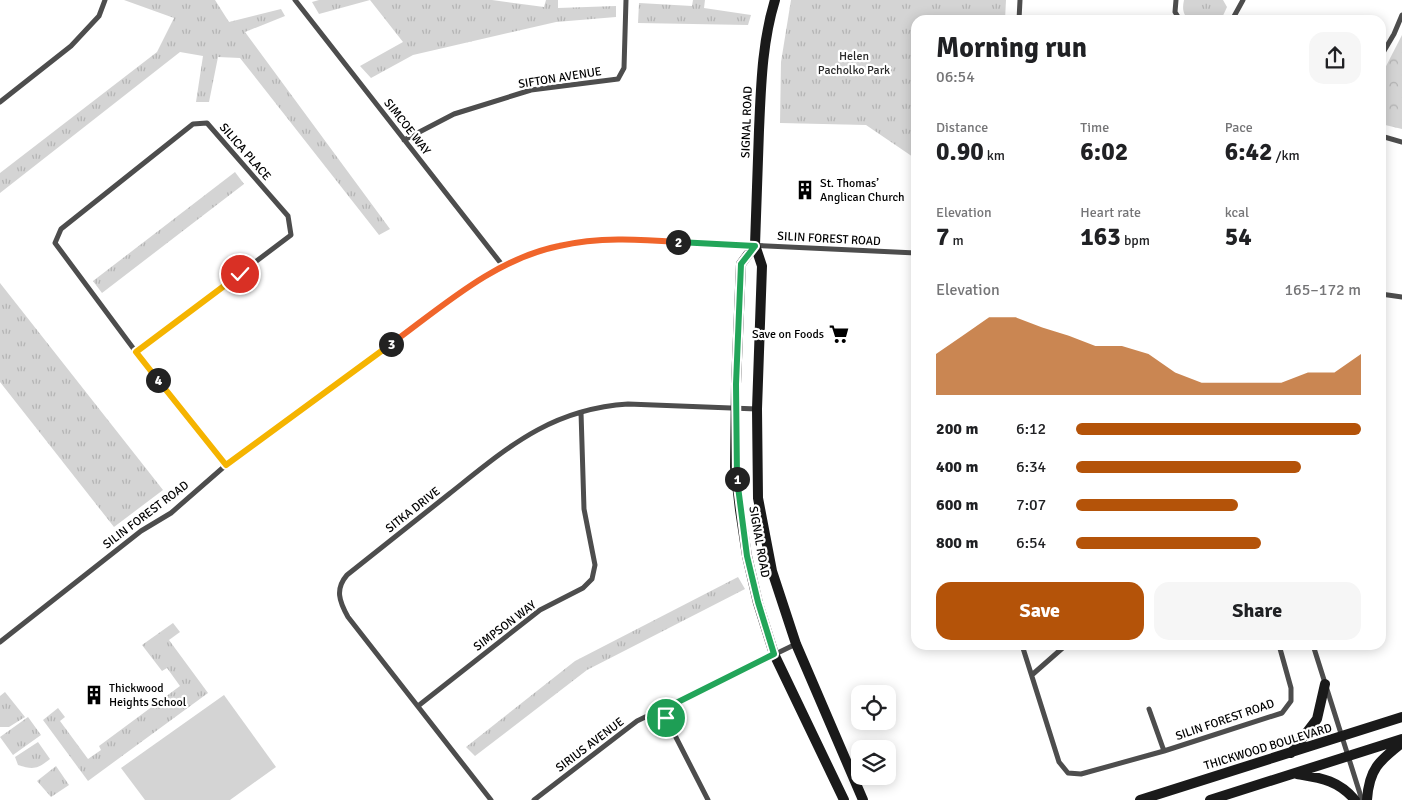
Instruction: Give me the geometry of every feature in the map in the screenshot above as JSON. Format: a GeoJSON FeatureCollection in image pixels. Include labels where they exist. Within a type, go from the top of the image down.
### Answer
{"type":"FeatureCollection","features":[{"type":"Feature","properties":{"kind":"street"},"geometry":{"type":"LineString","coordinates":[[0,102],[71,46],[99,16],[105,0]]}},
{"type":"Feature","properties":{"kind":"street","name":"SIMCOE WAY"},"geometry":{"type":"LineString","coordinates":[[295,0],[503,266]]}},
{"type":"Feature","properties":{"kind":"street","name":"SIFTON AVENUE"},"geometry":{"type":"LineString","coordinates":[[404,140],[454,114],[531,90],[618,79],[624,68],[626,0]]}},
{"type":"Feature","properties":{"kind":"street","name":"SIGNAL ROAD"},"geometry":{"type":"LineString","coordinates":[[775,0],[764,50],[761,84],[755,246],[762,266],[757,409],[758,498],[772,571],[796,644],[863,800]]}},
{"type":"Feature","properties":{"kind":"street"},"geometry":{"type":"LineString","coordinates":[[1019,15],[1020,0]]}},
{"type":"Feature","properties":{"kind":"street"},"geometry":{"type":"LineString","coordinates":[[1176,0],[1174,12],[1176,15]]}},
{"type":"Feature","properties":{"kind":"street"},"geometry":{"type":"LineString","coordinates":[[1235,15],[1243,0]]}},
{"type":"Feature","properties":{"kind":"street"},"geometry":{"type":"LineString","coordinates":[[1386,48],[1402,15]]}},
{"type":"Feature","properties":{"kind":"street","name":"SILICA PLACE"},"geometry":{"type":"LineString","coordinates":[[136,352],[291,235],[288,216],[207,123],[193,124],[61,229],[55,244],[136,352],[226,465]]}},
{"type":"Feature","properties":{"kind":"street"},"geometry":{"type":"LineString","coordinates":[[1386,137],[1402,142]]}},
{"type":"Feature","properties":{"kind":"street","name":"SILIN FOREST ROAD"},"geometry":{"type":"LineString","coordinates":[[0,642],[141,531],[171,513],[226,465],[472,285],[503,266],[558,246],[601,240],[653,240],[911,252]]}},
{"type":"Feature","properties":{"kind":"street","name":"SIGNAL ROAD"},"geometry":{"type":"LineString","coordinates":[[755,246],[741,264],[735,467],[742,520],[758,602],[774,654],[844,800]]}},
{"type":"Feature","properties":{"kind":"street"},"geometry":{"type":"LineString","coordinates":[[1386,295],[1402,297]]}},
{"type":"Feature","properties":{"kind":"street","name":"SITKA DRIVE"},"geometry":{"type":"LineString","coordinates":[[491,800],[348,616],[340,600],[339,591],[342,582],[348,575],[517,441],[548,424],[580,412],[611,405],[757,409]]}},
{"type":"Feature","properties":{"kind":"street","name":"SIMPSON WAY"},"geometry":{"type":"LineString","coordinates":[[418,706],[540,610],[582,588],[592,579],[595,565],[584,510],[580,412]]}},
{"type":"Feature","properties":{"kind":"street","name":"SIRIUS AVENUE"},"geometry":{"type":"LineString","coordinates":[[534,800],[637,721],[796,644]]}},
{"type":"Feature","properties":{"kind":"street","name":"SILIN FOREST ROAD"},"geometry":{"type":"LineString","coordinates":[[1024,650],[1033,674],[1059,762],[1068,774],[1081,774],[1164,751],[1282,713],[1291,701],[1291,688],[1280,650]]}},
{"type":"Feature","properties":{"kind":"street"},"geometry":{"type":"LineString","coordinates":[[1033,674],[1060,650]]}},
{"type":"Feature","properties":{"kind":"street"},"geometry":{"type":"LineString","coordinates":[[1315,650],[1362,800]]}},
{"type":"Feature","properties":{"kind":"street"},"geometry":{"type":"LineString","coordinates":[[1291,753],[1317,719],[1326,684]]}},
{"type":"Feature","properties":{"kind":"street","name":"SILIN FOREST ROAD"},"geometry":{"type":"LineString","coordinates":[[1150,709],[1164,751]]}},
{"type":"Feature","properties":{"kind":"street"},"geometry":{"type":"LineString","coordinates":[[662,710],[708,800]]}},
{"type":"Feature","properties":{"kind":"street","name":"THICKWOOD BOULEVARD"},"geometry":{"type":"LineString","coordinates":[[1146,799],[1402,717]]}},
{"type":"Feature","properties":{"kind":"street"},"geometry":{"type":"LineString","coordinates":[[1210,800],[1348,756],[1402,741]]}},
{"type":"Feature","properties":{"kind":"street"},"geometry":{"type":"LineString","coordinates":[[1367,800],[1368,787],[1373,772],[1402,741]]}},
{"type":"Feature","properties":{"kind":"street"},"geometry":{"type":"LineString","coordinates":[[1296,774],[1321,778],[1341,786],[1355,800]]}},
{"type":"Feature","properties":{"kind":"green space"},"geometry":{"type":"Polygon","coordinates":[[[124,0],[215,0],[229,22],[281,9],[285,16],[245,32],[390,229],[379,235],[240,58],[218,57],[209,102],[196,102],[203,56],[180,52],[0,193],[0,173],[157,52],[174,18],[124,0]]]}},
{"type":"Feature","properties":{"kind":"green space"},"geometry":{"type":"Polygon","coordinates":[[[319,0],[370,0],[319,14],[312,2],[319,0]]]}},
{"type":"Feature","properties":{"kind":"green space"},"geometry":{"type":"Polygon","coordinates":[[[370,0],[492,0],[544,7],[546,0],[558,0],[558,8],[616,6],[616,17],[556,22],[413,55],[371,78],[360,66],[403,42],[370,0]]]}},
{"type":"Feature","properties":{"kind":"green space"},"geometry":{"type":"Polygon","coordinates":[[[693,0],[705,0],[704,8],[751,15],[748,25],[638,23],[639,3],[692,6],[693,0]]]}},
{"type":"Feature","properties":{"kind":"green space","name":"Helen Pacholko Park"},"geometry":{"type":"Polygon","coordinates":[[[791,0],[1006,0],[1005,15],[911,15],[911,156],[866,125],[780,123],[781,62],[791,0]]]}},
{"type":"Feature","properties":{"kind":"green space"},"geometry":{"type":"Polygon","coordinates":[[[1184,0],[1223,0],[1227,7],[1223,15],[1185,15],[1183,9],[1184,0]]]}},
{"type":"Feature","properties":{"kind":"green space"},"geometry":{"type":"Polygon","coordinates":[[[1402,35],[1402,129],[1386,125],[1386,66],[1402,35]]]}},
{"type":"Feature","properties":{"kind":"green space"},"geometry":{"type":"Polygon","coordinates":[[[235,172],[244,184],[102,293],[93,281],[235,172]]]}},
{"type":"Feature","properties":{"kind":"green space"},"geometry":{"type":"Polygon","coordinates":[[[0,283],[163,490],[114,527],[0,382],[0,283]]]}},
{"type":"Feature","properties":{"kind":"green space"},"geometry":{"type":"Polygon","coordinates":[[[738,577],[745,589],[587,670],[475,756],[466,747],[575,661],[738,577]]]}},
{"type":"Feature","properties":{"kind":"green space"},"geometry":{"type":"Polygon","coordinates":[[[173,623],[180,632],[169,640],[208,693],[88,781],[43,720],[58,708],[65,717],[60,721],[88,759],[101,750],[99,746],[180,686],[167,668],[162,671],[142,645],[173,623]]]}},
{"type":"Feature","properties":{"kind":"green space"},"geometry":{"type":"Polygon","coordinates":[[[5,692],[25,717],[9,727],[0,727],[0,696],[5,692]]]}},
{"type":"Feature","properties":{"kind":"green space"},"geometry":{"type":"Polygon","coordinates":[[[224,695],[276,767],[230,800],[145,800],[121,768],[224,695]]]}},
{"type":"Feature","properties":{"kind":"green space"},"geometry":{"type":"Polygon","coordinates":[[[28,717],[41,735],[13,755],[0,737],[28,717]]]}},
{"type":"Feature","properties":{"kind":"green space"},"geometry":{"type":"Polygon","coordinates":[[[38,742],[50,759],[35,768],[18,765],[15,757],[38,742]]]}},
{"type":"Feature","properties":{"kind":"green space"},"geometry":{"type":"Polygon","coordinates":[[[56,766],[69,785],[51,797],[37,781],[56,766]]]}},
{"type":"Feature","properties":{"kind":"place","name":"St. Thomas’ Anglican Church"},"geometry":{"type":"Point","coordinates":[805,190]}},
{"type":"Feature","properties":{"kind":"place","name":"Save on Foods"},"geometry":{"type":"Point","coordinates":[839,334]}},
{"type":"Feature","properties":{"kind":"place","name":"Thickwood Heights School"},"geometry":{"type":"Point","coordinates":[94,695]}},
{"type":"Feature","properties":{"kind":"route"},"geometry":{"type":"LineString","coordinates":[[240,274],[136,352],[226,465],[472,285],[503,266],[558,246],[601,240],[653,240],[755,246],[741,264],[735,467],[747,556],[758,602],[774,654],[662,710],[666,718]]}}]}
